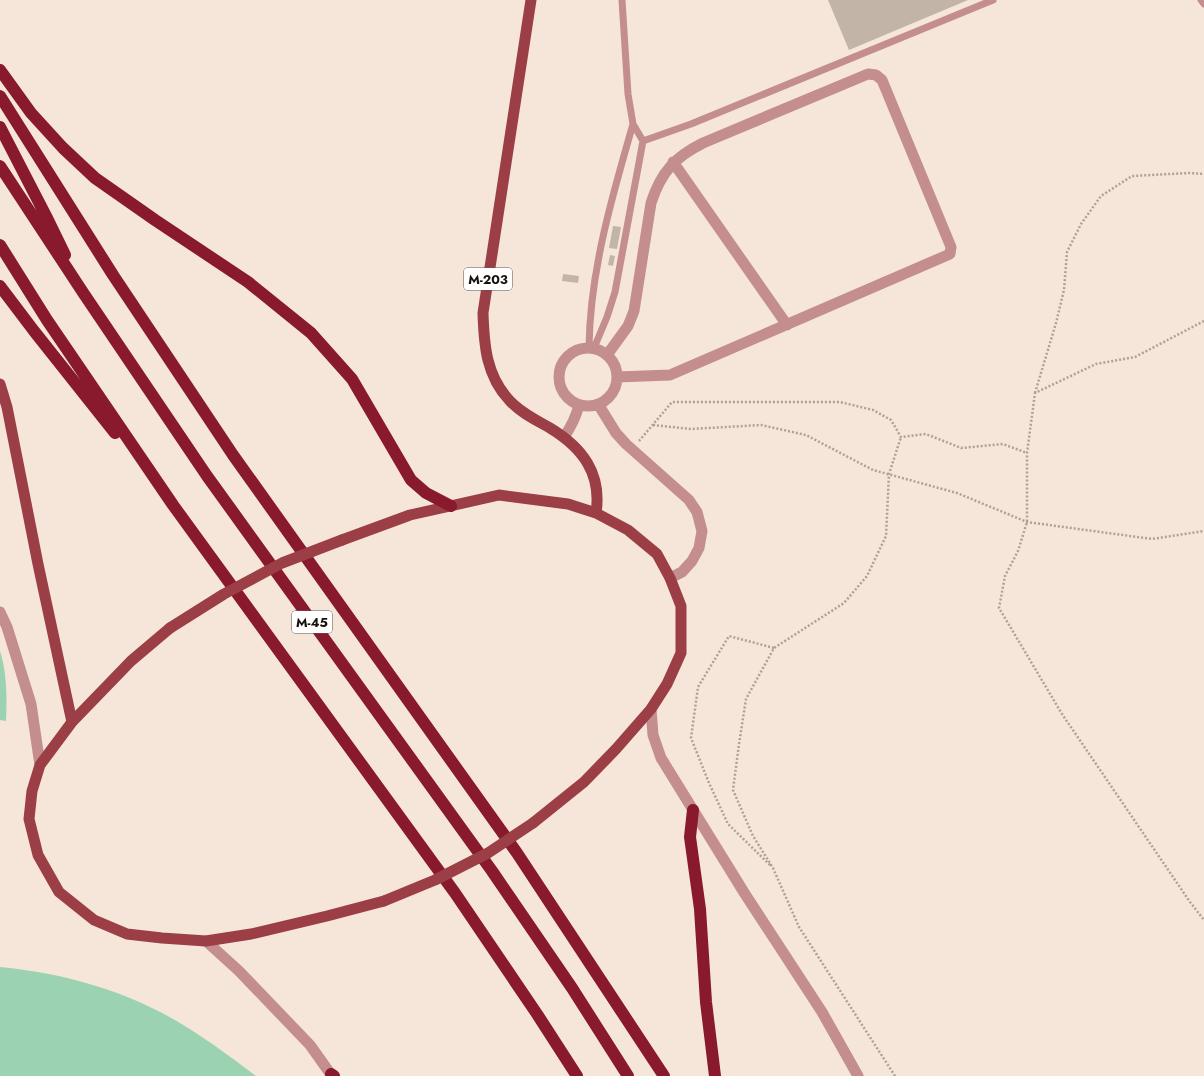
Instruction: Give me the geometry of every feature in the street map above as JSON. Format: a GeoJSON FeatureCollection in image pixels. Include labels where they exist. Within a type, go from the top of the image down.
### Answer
{"type":"FeatureCollection","features":[{"type":"Feature","properties":{"kind":"highway"},"geometry":{"type":"LineString","coordinates":[[0,70],[31,113],[63,148],[95,178],[248,282],[311,333],[352,379],[411,480],[426,493],[451,506]]}},
{"type":"Feature","properties":{"kind":"highway"},"geometry":{"type":"LineString","coordinates":[[0,96],[16,124],[113,275],[233,455],[517,853],[664,1076]]}},
{"type":"Feature","properties":{"kind":"highway"},"geometry":{"type":"LineString","coordinates":[[0,127],[84,294]]}},
{"type":"Feature","properties":{"kind":"highway","name":"M-45"},"geometry":{"type":"LineString","coordinates":[[0,166],[84,294],[207,476],[492,871],[572,988],[628,1076]]}},
{"type":"Feature","properties":{"kind":"highway"},"geometry":{"type":"LineString","coordinates":[[0,246],[47,320],[173,505],[455,894],[537,1014],[577,1076]]}},
{"type":"Feature","properties":{"kind":"highway"},"geometry":{"type":"LineString","coordinates":[[0,286],[34,331],[173,505]]}},
{"type":"Feature","properties":{"kind":"highway"},"geometry":{"type":"LineString","coordinates":[[693,810],[690,837],[700,909],[706,1002],[715,1076]]}},
{"type":"Feature","properties":{"kind":"main road","name":"M-203"},"geometry":{"type":"LineString","coordinates":[[532,0],[483,313],[484,344],[490,369],[499,387],[510,402],[524,413],[564,437],[583,457],[592,470],[596,482],[598,500],[596,513]]}},
{"type":"Feature","properties":{"kind":"main road"},"geometry":{"type":"LineString","coordinates":[[0,384],[7,407],[38,564],[72,722]]}},
{"type":"Feature","properties":{"kind":"main road"},"geometry":{"type":"LineString","coordinates":[[499,495],[568,504],[596,513],[628,530],[657,554],[670,578],[681,606],[681,653],[667,684],[651,709],[616,749],[584,782],[533,823],[488,853],[435,880],[384,901],[251,934],[206,941],[127,934],[94,920],[59,892],[38,855],[28,819],[32,791],[40,765],[72,722],[131,662],[170,628],[224,594],[282,563],[410,515],[499,495]]}},
{"type":"Feature","properties":{"kind":"street"},"geometry":{"type":"LineString","coordinates":[[607,355],[628,326],[634,311],[651,203],[655,191],[674,162],[687,151],[703,143],[868,74],[876,75],[882,80],[951,247],[950,254],[670,375],[617,377]]}},
{"type":"Feature","properties":{"kind":"street"},"geometry":{"type":"LineString","coordinates":[[674,162],[787,324]]}},
{"type":"Feature","properties":{"kind":"street"},"geometry":{"type":"LineString","coordinates":[[580,348],[592,348],[607,355],[616,368],[616,386],[612,394],[606,400],[589,406],[579,405],[571,401],[564,394],[559,381],[560,367],[564,359],[571,352],[580,348]]}},
{"type":"Feature","properties":{"kind":"street"},"geometry":{"type":"LineString","coordinates":[[598,404],[616,432],[632,449],[689,500],[697,512],[702,531],[698,548],[692,561],[682,572],[670,578]]}},
{"type":"Feature","properties":{"kind":"street"},"geometry":{"type":"LineString","coordinates":[[564,437],[576,416],[579,405]]}},
{"type":"Feature","properties":{"kind":"street"},"geometry":{"type":"LineString","coordinates":[[0,612],[7,627],[31,704],[40,765]]}},
{"type":"Feature","properties":{"kind":"street"},"geometry":{"type":"LineString","coordinates":[[651,709],[653,735],[661,758],[745,894],[822,1012],[858,1076]]}},
{"type":"Feature","properties":{"kind":"street"},"geometry":{"type":"LineString","coordinates":[[206,941],[239,971],[310,1045],[332,1075]]}},
{"type":"Feature","properties":{"kind":"lane"},"geometry":{"type":"LineString","coordinates":[[592,348],[607,317],[615,292],[643,141],[633,124],[628,94],[622,0]]}},
{"type":"Feature","properties":{"kind":"lane"},"geometry":{"type":"LineString","coordinates":[[643,141],[691,124],[992,0]]}},
{"type":"Feature","properties":{"kind":"lane"},"geometry":{"type":"LineString","coordinates":[[1201,0],[1204,4]]}},
{"type":"Feature","properties":{"kind":"lane"},"geometry":{"type":"LineString","coordinates":[[592,348],[590,320],[606,223],[633,124]]}},
{"type":"Feature","properties":{"kind":"path"},"geometry":{"type":"LineString","coordinates":[[1204,174],[1189,173],[1132,176],[1101,196],[1081,224],[1067,252],[1064,290],[1056,323],[1035,393],[1027,453],[1027,522],[1018,551],[1005,576],[999,608],[1062,714],[1190,902],[1204,920]]}},
{"type":"Feature","properties":{"kind":"path"},"geometry":{"type":"LineString","coordinates":[[1035,393],[1096,364],[1135,357],[1204,321]]}},
{"type":"Feature","properties":{"kind":"path"},"geometry":{"type":"LineString","coordinates":[[632,449],[672,402],[840,402],[873,410],[891,420],[900,437],[889,474],[886,536],[867,576],[844,603],[774,648],[746,699],[733,790],[753,836],[773,868],[799,927],[895,1076]]}},
{"type":"Feature","properties":{"kind":"path"},"geometry":{"type":"LineString","coordinates":[[653,425],[691,429],[761,425],[806,435],[873,470],[957,494],[1027,522],[1152,539],[1204,531]]}},
{"type":"Feature","properties":{"kind":"path"},"geometry":{"type":"LineString","coordinates":[[900,437],[926,434],[961,448],[1003,444],[1027,453]]}},
{"type":"Feature","properties":{"kind":"path"},"geometry":{"type":"LineString","coordinates":[[773,868],[728,824],[708,784],[691,738],[698,687],[728,636],[774,648]]}},
{"type":"Feature","properties":{"kind":"green space"},"geometry":{"type":"Polygon","coordinates":[[[0,651],[6,685],[6,721],[0,720],[0,651]]]}},
{"type":"Feature","properties":{"kind":"green space"},"geometry":{"type":"Polygon","coordinates":[[[0,967],[59,976],[97,986],[134,1000],[152,1008],[192,1031],[219,1048],[256,1076],[0,1076],[0,967]]]}},
{"type":"Feature","properties":{"kind":"building"},"geometry":{"type":"Polygon","coordinates":[[[828,0],[968,0],[849,50],[828,0]]]}},
{"type":"Feature","properties":{"kind":"building"},"geometry":{"type":"Polygon","coordinates":[[[613,226],[621,227],[617,249],[609,248],[613,226]]]}},
{"type":"Feature","properties":{"kind":"building"},"geometry":{"type":"Polygon","coordinates":[[[610,255],[615,256],[613,266],[608,265],[610,255]]]}},
{"type":"Feature","properties":{"kind":"building"},"geometry":{"type":"Polygon","coordinates":[[[563,274],[579,276],[578,283],[562,281],[563,274]]]}}]}
